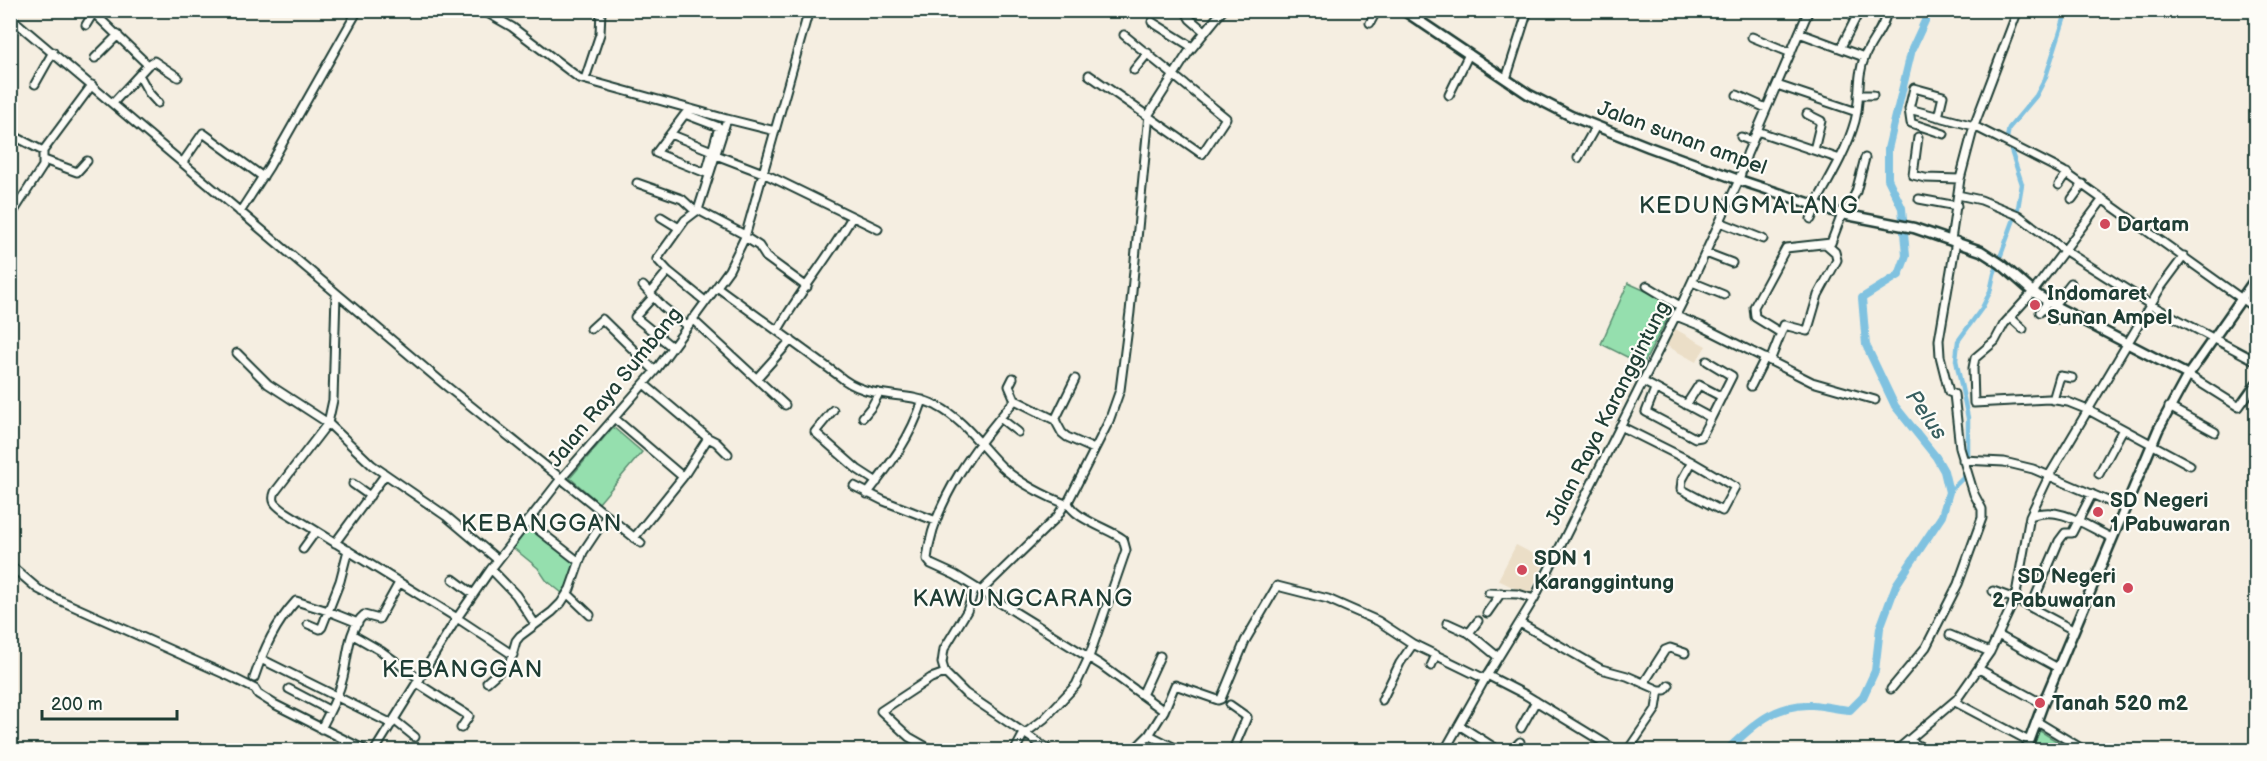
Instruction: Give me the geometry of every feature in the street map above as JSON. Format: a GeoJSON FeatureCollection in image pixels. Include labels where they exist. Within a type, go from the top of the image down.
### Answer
{"type":"FeatureCollection","features":[{"type":"Feature","properties":{"kind":"main road","name":"Jalan sunan ampel"},"geometry":{"type":"LineString","coordinates":[[1410,13],[1551,107],[1799,203],[1914,228],[1981,251],[2051,304],[2188,375]]}},
{"type":"Feature","properties":{"kind":"main road"},"geometry":{"type":"LineString","coordinates":[[2026,750],[2073,630],[2169,407],[2188,375],[2241,298],[2255,282]]}},
{"type":"Feature","properties":{"kind":"street"},"geometry":{"type":"LineString","coordinates":[[240,212],[263,177],[358,10]]}},
{"type":"Feature","properties":{"kind":"street"},"geometry":{"type":"LineString","coordinates":[[482,10],[512,27],[574,75],[585,80],[696,114],[775,131]]}},
{"type":"Feature","properties":{"kind":"street"},"geometry":{"type":"LineString","coordinates":[[585,80],[600,34],[601,10]]}},
{"type":"Feature","properties":{"kind":"street","name":"Jalan Raya Sumbang"},"geometry":{"type":"LineString","coordinates":[[375,750],[457,618],[491,569],[560,480],[655,371],[729,270],[745,236],[809,10]]}},
{"type":"Feature","properties":{"kind":"street"},"geometry":{"type":"LineString","coordinates":[[1185,10],[1190,19],[1205,32]]}},
{"type":"Feature","properties":{"kind":"street"},"geometry":{"type":"LineString","coordinates":[[1049,750],[1023,735],[965,693],[944,670],[944,649],[978,590],[1067,505],[1113,411],[1120,390],[1130,312],[1148,116],[1192,47],[1223,10]]}},
{"type":"Feature","properties":{"kind":"street"},"geometry":{"type":"LineString","coordinates":[[1370,23],[1377,10]]}},
{"type":"Feature","properties":{"kind":"street"},"geometry":{"type":"LineString","coordinates":[[1506,79],[1528,10]]}},
{"type":"Feature","properties":{"kind":"street","name":"Jalan Raya Karanggintung"},"geometry":{"type":"LineString","coordinates":[[1445,750],[1534,599],[1676,316],[1739,180],[1752,141],[1809,10]]}},
{"type":"Feature","properties":{"kind":"street"},"geometry":{"type":"LineString","coordinates":[[1841,47],[1860,10]]}},
{"type":"Feature","properties":{"kind":"street"},"geometry":{"type":"LineString","coordinates":[[1811,219],[1840,159],[1857,112],[1858,76],[1864,57],[1887,10]]}},
{"type":"Feature","properties":{"kind":"street"},"geometry":{"type":"LineString","coordinates":[[1892,689],[1926,647],[1959,584],[1981,526],[1982,509],[1974,494],[1963,460],[1954,394],[1948,392],[1939,343],[1954,241],[1960,179],[1974,126],[2018,10]]}},
{"type":"Feature","properties":{"kind":"street"},"geometry":{"type":"LineString","coordinates":[[86,26],[94,12],[148,65]]}},
{"type":"Feature","properties":{"kind":"street"},"geometry":{"type":"LineString","coordinates":[[10,17],[183,162],[268,237],[560,480],[638,540],[708,438]]}},
{"type":"Feature","properties":{"kind":"street"},"geometry":{"type":"LineString","coordinates":[[1152,22],[1192,47]]}},
{"type":"Feature","properties":{"kind":"street"},"geometry":{"type":"LineString","coordinates":[[1799,33],[1864,57]]}},
{"type":"Feature","properties":{"kind":"street"},"geometry":{"type":"LineString","coordinates":[[95,58],[118,35]]}},
{"type":"Feature","properties":{"kind":"street"},"geometry":{"type":"LineString","coordinates":[[1089,75],[1202,154],[1225,121],[1224,116],[1124,35]]}},
{"type":"Feature","properties":{"kind":"street"},"geometry":{"type":"LineString","coordinates":[[1752,37],[1791,53]]}},
{"type":"Feature","properties":{"kind":"street"},"geometry":{"type":"LineString","coordinates":[[35,84],[53,52]]}},
{"type":"Feature","properties":{"kind":"street"},"geometry":{"type":"LineString","coordinates":[[1134,70],[1148,53]]}},
{"type":"Feature","properties":{"kind":"street"},"geometry":{"type":"LineString","coordinates":[[1449,95],[1469,54]]}},
{"type":"Feature","properties":{"kind":"street"},"geometry":{"type":"LineString","coordinates":[[113,103],[148,65],[156,62],[178,77]]}},
{"type":"Feature","properties":{"kind":"street"},"geometry":{"type":"LineString","coordinates":[[139,75],[149,93],[158,103]]}},
{"type":"Feature","properties":{"kind":"street"},"geometry":{"type":"LineString","coordinates":[[10,217],[40,171],[44,160],[43,151],[92,86]]}},
{"type":"Feature","properties":{"kind":"street"},"geometry":{"type":"LineString","coordinates":[[1776,86],[1857,112]]}},
{"type":"Feature","properties":{"kind":"street"},"geometry":{"type":"LineString","coordinates":[[1938,117],[1943,96],[1916,87],[1913,89],[1909,109],[1911,123],[1944,134]]}},
{"type":"Feature","properties":{"kind":"street"},"geometry":{"type":"LineString","coordinates":[[1858,94],[1872,95]]}},
{"type":"Feature","properties":{"kind":"street"},"geometry":{"type":"LineString","coordinates":[[1737,95],[1766,108]]}},
{"type":"Feature","properties":{"kind":"street"},"geometry":{"type":"LineString","coordinates":[[1909,109],[1974,126],[2067,173],[2256,309]]}},
{"type":"Feature","properties":{"kind":"street"},"geometry":{"type":"LineString","coordinates":[[705,301],[657,260],[685,220],[697,210],[714,153],[719,127],[696,114],[685,114],[656,153],[706,173],[714,153],[727,119]]}},
{"type":"Feature","properties":{"kind":"street"},"geometry":{"type":"LineString","coordinates":[[1807,114],[1821,121],[1814,150]]}},
{"type":"Feature","properties":{"kind":"street"},"geometry":{"type":"LineString","coordinates":[[1578,158],[1596,126]]}},
{"type":"Feature","properties":{"kind":"street"},"geometry":{"type":"LineString","coordinates":[[1757,131],[1840,159]]}},
{"type":"Feature","properties":{"kind":"street"},"geometry":{"type":"LineString","coordinates":[[183,162],[203,133],[263,177]]}},
{"type":"Feature","properties":{"kind":"street"},"geometry":{"type":"LineString","coordinates":[[10,134],[43,151]]}},
{"type":"Feature","properties":{"kind":"street"},"geometry":{"type":"LineString","coordinates":[[670,134],[763,173],[878,229]]}},
{"type":"Feature","properties":{"kind":"street"},"geometry":{"type":"LineString","coordinates":[[1741,137],[1752,141]]}},
{"type":"Feature","properties":{"kind":"street"},"geometry":{"type":"LineString","coordinates":[[1918,137],[1912,175],[1925,178],[1960,179]]}},
{"type":"Feature","properties":{"kind":"street"},"geometry":{"type":"LineString","coordinates":[[1781,333],[1759,321],[1755,317],[1754,307],[1786,248],[1827,245],[1833,241],[1857,188],[1865,158]]}},
{"type":"Feature","properties":{"kind":"street"},"geometry":{"type":"LineString","coordinates":[[44,160],[77,171],[87,161]]}},
{"type":"Feature","properties":{"kind":"street"},"geometry":{"type":"LineString","coordinates":[[2059,185],[2067,173]]}},
{"type":"Feature","properties":{"kind":"street"},"geometry":{"type":"LineString","coordinates":[[637,183],[682,199],[697,210],[745,236],[759,246],[766,257],[807,287]]}},
{"type":"Feature","properties":{"kind":"street"},"geometry":{"type":"LineString","coordinates":[[2072,199],[2083,184]]}},
{"type":"Feature","properties":{"kind":"street"},"geometry":{"type":"LineString","coordinates":[[1958,195],[1981,200],[2016,213],[2064,250],[2151,305],[2256,361]]}},
{"type":"Feature","properties":{"kind":"street"},"geometry":{"type":"LineString","coordinates":[[1919,199],[1956,206]]}},
{"type":"Feature","properties":{"kind":"street"},"geometry":{"type":"LineString","coordinates":[[2103,199],[2033,292],[2004,324],[1995,341],[1975,358],[1974,403],[2053,400],[2068,402],[2152,443],[2190,465]]}},
{"type":"Feature","properties":{"kind":"street"},"geometry":{"type":"LineString","coordinates":[[661,217],[679,228]]}},
{"type":"Feature","properties":{"kind":"street"},"geometry":{"type":"LineString","coordinates":[[778,330],[852,217]]}},
{"type":"Feature","properties":{"kind":"street"},"geometry":{"type":"LineString","coordinates":[[1720,222],[1762,239]]}},
{"type":"Feature","properties":{"kind":"street"},"geometry":{"type":"LineString","coordinates":[[1751,386],[1768,359],[1784,325],[1808,330],[1818,295],[1837,260],[1836,252],[1827,245]]}},
{"type":"Feature","properties":{"kind":"street"},"geometry":{"type":"LineString","coordinates":[[1706,253],[1732,263]]}},
{"type":"Feature","properties":{"kind":"street"},"geometry":{"type":"LineString","coordinates":[[1897,750],[1955,702],[1990,652],[2015,599],[2030,516],[2050,474],[2116,359],[2128,344],[2161,286],[2184,256]]}},
{"type":"Feature","properties":{"kind":"street"},"geometry":{"type":"LineString","coordinates":[[668,271],[635,317],[672,347]]}},
{"type":"Feature","properties":{"kind":"street"},"geometry":{"type":"LineString","coordinates":[[1692,282],[1724,295]]}},
{"type":"Feature","properties":{"kind":"street"},"geometry":{"type":"LineString","coordinates":[[2040,312],[2071,283]]}},
{"type":"Feature","properties":{"kind":"street"},"geometry":{"type":"LineString","coordinates":[[644,286],[651,295],[687,326]]}},
{"type":"Feature","properties":{"kind":"street"},"geometry":{"type":"LineString","coordinates":[[1647,286],[1680,306]]}},
{"type":"Feature","properties":{"kind":"street"},"geometry":{"type":"LineString","coordinates":[[717,287],[778,330],[850,386],[923,400],[948,412],[1011,474],[1119,536],[1126,546],[1089,657],[1076,685],[1044,719],[1023,735],[1015,750]]}},
{"type":"Feature","properties":{"kind":"street"},"geometry":{"type":"LineString","coordinates":[[336,293],[333,400],[328,423],[275,492],[273,498],[276,506],[513,655]]}},
{"type":"Feature","properties":{"kind":"street"},"geometry":{"type":"LineString","coordinates":[[2054,318],[2059,318],[2064,311]]}},
{"type":"Feature","properties":{"kind":"street"},"geometry":{"type":"LineString","coordinates":[[1676,316],[1822,386],[1875,400]]}},
{"type":"Feature","properties":{"kind":"street"},"geometry":{"type":"LineString","coordinates":[[2010,317],[2023,329]]}},
{"type":"Feature","properties":{"kind":"street"},"geometry":{"type":"LineString","coordinates":[[591,329],[602,319],[655,371]]}},
{"type":"Feature","properties":{"kind":"street"},"geometry":{"type":"LineString","coordinates":[[692,319],[785,405]]}},
{"type":"Feature","properties":{"kind":"street"},"geometry":{"type":"LineString","coordinates":[[757,378],[791,340]]}},
{"type":"Feature","properties":{"kind":"street"},"geometry":{"type":"LineString","coordinates":[[237,353],[268,384],[328,423],[384,475],[446,516],[498,560]]}},
{"type":"Feature","properties":{"kind":"street"},"geometry":{"type":"LineString","coordinates":[[1656,389],[1646,412],[1699,438],[1732,378],[1731,375],[1707,362]]}},
{"type":"Feature","properties":{"kind":"street"},"geometry":{"type":"LineString","coordinates":[[2188,375],[2239,407],[2256,383]]}},
{"type":"Feature","properties":{"kind":"street"},"geometry":{"type":"LineString","coordinates":[[2053,400],[2060,376],[2072,378]]}},
{"type":"Feature","properties":{"kind":"street"},"geometry":{"type":"LineString","coordinates":[[1013,378],[1009,386],[1015,400],[1055,420],[1067,437],[1094,449]]}},
{"type":"Feature","properties":{"kind":"street"},"geometry":{"type":"LineString","coordinates":[[1055,420],[1075,379]]}},
{"type":"Feature","properties":{"kind":"street"},"geometry":{"type":"LineString","coordinates":[[1642,381],[1711,418]]}},
{"type":"Feature","properties":{"kind":"street"},"geometry":{"type":"LineString","coordinates":[[644,384],[708,438],[719,444],[728,454]]}},
{"type":"Feature","properties":{"kind":"street"},"geometry":{"type":"LineString","coordinates":[[1686,405],[1699,385],[1722,397]]}},
{"type":"Feature","properties":{"kind":"street"},"geometry":{"type":"LineString","coordinates":[[863,417],[879,393]]}},
{"type":"Feature","properties":{"kind":"street"},"geometry":{"type":"LineString","coordinates":[[867,494],[902,448],[915,425],[923,400]]}},
{"type":"Feature","properties":{"kind":"street"},"geometry":{"type":"LineString","coordinates":[[1015,400],[979,443],[965,464],[936,521],[928,549],[928,560],[1089,657],[1164,711]]}},
{"type":"Feature","properties":{"kind":"street"},"geometry":{"type":"LineString","coordinates":[[2169,407],[2215,432]]}},
{"type":"Feature","properties":{"kind":"street"},"geometry":{"type":"LineString","coordinates":[[833,410],[815,432],[857,469],[877,482]]}},
{"type":"Feature","properties":{"kind":"street"},"geometry":{"type":"LineString","coordinates":[[614,418],[683,477]]}},
{"type":"Feature","properties":{"kind":"street"},"geometry":{"type":"LineString","coordinates":[[1000,418],[1018,432]]}},
{"type":"Feature","properties":{"kind":"street"},"geometry":{"type":"LineString","coordinates":[[1620,426],[1692,462],[1735,488],[1722,511],[1682,489],[1682,480],[1692,462]]}},
{"type":"Feature","properties":{"kind":"street"},"geometry":{"type":"LineString","coordinates":[[2098,474],[2123,429]]}},
{"type":"Feature","properties":{"kind":"street"},"geometry":{"type":"LineString","coordinates":[[1963,460],[2004,462],[2050,474],[2124,508]]}},
{"type":"Feature","properties":{"kind":"street"},"geometry":{"type":"LineString","coordinates":[[335,543],[384,475]]}},
{"type":"Feature","properties":{"kind":"street"},"geometry":{"type":"LineString","coordinates":[[353,484],[370,496]]}},
{"type":"Feature","properties":{"kind":"street"},"geometry":{"type":"LineString","coordinates":[[854,486],[867,494],[936,521]]}},
{"type":"Feature","properties":{"kind":"street"},"geometry":{"type":"LineString","coordinates":[[2031,607],[2059,542],[2065,533],[2072,532],[2079,523],[2092,494]]}},
{"type":"Feature","properties":{"kind":"street"},"geometry":{"type":"LineString","coordinates":[[2030,516],[2059,512],[2112,538]]}},
{"type":"Feature","properties":{"kind":"street"},"geometry":{"type":"LineString","coordinates":[[487,682],[510,662],[516,641],[552,612],[568,594],[578,561],[607,516]]}},
{"type":"Feature","properties":{"kind":"street"},"geometry":{"type":"LineString","coordinates":[[527,521],[578,561]]}},
{"type":"Feature","properties":{"kind":"street"},"geometry":{"type":"LineString","coordinates":[[303,549],[316,531]]}},
{"type":"Feature","properties":{"kind":"street"},"geometry":{"type":"LineString","coordinates":[[308,624],[321,628],[340,581],[348,550]]}},
{"type":"Feature","properties":{"kind":"street"},"geometry":{"type":"LineString","coordinates":[[10,565],[39,589],[204,663],[255,689],[258,694],[321,729],[364,750]]}},
{"type":"Feature","properties":{"kind":"street"},"geometry":{"type":"LineString","coordinates":[[491,569],[516,595],[535,624]]}},
{"type":"Feature","properties":{"kind":"street"},"geometry":{"type":"LineString","coordinates":[[453,579],[473,594]]}},
{"type":"Feature","properties":{"kind":"street"},"geometry":{"type":"LineString","coordinates":[[321,729],[343,681],[348,651],[358,623],[363,615],[378,620],[399,583]]}},
{"type":"Feature","properties":{"kind":"street"},"geometry":{"type":"LineString","coordinates":[[1134,750],[1149,735],[1164,711],[1175,686],[1221,699],[1245,641],[1277,586],[1328,599],[1378,621],[1413,644],[1536,700],[1616,750]]}},
{"type":"Feature","properties":{"kind":"street"},"geometry":{"type":"LineString","coordinates":[[1993,591],[2015,599],[2073,630]]}},
{"type":"Feature","properties":{"kind":"street"},"geometry":{"type":"LineString","coordinates":[[1489,593],[1518,594],[1534,599]]}},
{"type":"Feature","properties":{"kind":"street"},"geometry":{"type":"LineString","coordinates":[[1487,613],[1501,593]]}},
{"type":"Feature","properties":{"kind":"street"},"geometry":{"type":"LineString","coordinates":[[568,594],[591,615]]}},
{"type":"Feature","properties":{"kind":"street"},"geometry":{"type":"LineString","coordinates":[[254,678],[272,634],[297,601],[328,610],[358,623]]}},
{"type":"Feature","properties":{"kind":"street"},"geometry":{"type":"LineString","coordinates":[[1469,633],[1479,621]]}},
{"type":"Feature","properties":{"kind":"street"},"geometry":{"type":"LineString","coordinates":[[1520,622],[1601,669],[1659,690],[1665,690],[1669,685]]}},
{"type":"Feature","properties":{"kind":"street"},"geometry":{"type":"LineString","coordinates":[[1448,623],[1469,633],[1498,657]]}},
{"type":"Feature","properties":{"kind":"street"},"geometry":{"type":"LineString","coordinates":[[1950,634],[1990,652]]}},
{"type":"Feature","properties":{"kind":"street"},"geometry":{"type":"LineString","coordinates":[[353,635],[387,655],[469,716],[461,728]]}},
{"type":"Feature","properties":{"kind":"street"},"geometry":{"type":"LineString","coordinates":[[1998,635],[2058,668]]}},
{"type":"Feature","properties":{"kind":"street"},"geometry":{"type":"LineString","coordinates":[[1382,700],[1400,663],[1413,644]]}},
{"type":"Feature","properties":{"kind":"street"},"geometry":{"type":"LineString","coordinates":[[1644,683],[1665,650],[1670,648],[1685,653]]}},
{"type":"Feature","properties":{"kind":"street"},"geometry":{"type":"LineString","coordinates":[[1431,666],[1436,655]]}},
{"type":"Feature","properties":{"kind":"street"},"geometry":{"type":"LineString","coordinates":[[1142,695],[1160,656]]}},
{"type":"Feature","properties":{"kind":"street"},"geometry":{"type":"LineString","coordinates":[[261,659],[335,697],[393,722],[416,737]]}},
{"type":"Feature","properties":{"kind":"street"},"geometry":{"type":"LineString","coordinates":[[1979,669],[2043,704]]}},
{"type":"Feature","properties":{"kind":"street"},"geometry":{"type":"LineString","coordinates":[[932,750],[909,737],[881,711],[944,670]]}},
{"type":"Feature","properties":{"kind":"street"},"geometry":{"type":"LineString","coordinates":[[289,689],[329,711]]}},
{"type":"Feature","properties":{"kind":"street"},"geometry":{"type":"LineString","coordinates":[[1628,750],[1656,709],[1659,690]]}},
{"type":"Feature","properties":{"kind":"street"},"geometry":{"type":"LineString","coordinates":[[1521,728],[1536,700]]}},
{"type":"Feature","properties":{"kind":"street"},"geometry":{"type":"LineString","coordinates":[[1955,702],[2029,741]]}},
{"type":"Feature","properties":{"kind":"street"},"geometry":{"type":"LineString","coordinates":[[1230,705],[1247,717],[1233,750]]}},
{"type":"Feature","properties":{"kind":"street"},"geometry":{"type":"LineString","coordinates":[[2036,722],[2085,750],[2092,750]]}},
{"type":"Feature","properties":{"kind":"street"},"geometry":{"type":"LineString","coordinates":[[1459,725],[1498,750]]}},
{"type":"Feature","properties":{"kind":"street"},"geometry":{"type":"LineString","coordinates":[[1149,735],[1176,750]]}},
{"type":"Feature","properties":{"kind":"street"},"geometry":{"type":"LineString","coordinates":[[1910,741],[1927,750]]}},
{"type":"Feature","properties":{"kind":"street"},"geometry":{"type":"LineString","coordinates":[[1512,750],[1520,742]]}},
{"type":"Feature","properties":{"kind":"shaded area"},"geometry":{"type":"Polygon","coordinates":[[[1675,329],[1706,346],[1696,362],[1667,346],[1675,329]]]}},
{"type":"Feature","properties":{"kind":"shaded area","name":"SDN 1 Karanggintung"},"geometry":{"type":"Polygon","coordinates":[[[1516,545],[1545,560],[1529,595],[1498,580],[1516,545]]]}},
{"type":"Feature","properties":{"kind":"green space"},"geometry":{"type":"Polygon","coordinates":[[[1628,283],[1675,304],[1643,365],[1601,344],[1628,283]]]}},
{"type":"Feature","properties":{"kind":"green space"},"geometry":{"type":"Polygon","coordinates":[[[613,427],[642,452],[599,503],[570,478],[613,427]]]}},
{"type":"Feature","properties":{"kind":"green space"},"geometry":{"type":"Polygon","coordinates":[[[529,524],[576,562],[569,582],[562,593],[546,580],[538,568],[511,546],[529,524]]]}},
{"type":"Feature","properties":{"kind":"green space"},"geometry":{"type":"Polygon","coordinates":[[[2037,729],[2071,750],[2030,750],[2037,729]]]}},
{"type":"Feature","properties":{"kind":"waterway","name":"Pelus"},"geometry":{"type":"LineString","coordinates":[[1727,750],[1755,725],[1775,712],[1799,705],[1850,710],[1863,697],[1875,671],[1880,628],[1896,585],[1942,516],[1949,492],[1944,471],[1936,457],[1895,406],[1866,345],[1862,298],[1899,275],[1906,256],[1902,208],[1888,179],[1888,149],[1912,49],[1930,10]]}},
{"type":"Feature","properties":{"kind":"waterway"},"geometry":{"type":"LineString","coordinates":[[1949,492],[1963,478],[1968,459],[1968,418],[1956,360],[1958,341],[1982,308],[1990,292],[1994,274],[2018,208],[2022,184],[2007,138],[2009,128],[2036,96],[2045,79],[2067,10]]}},
{"type":"Feature","properties":{"kind":"place","name":"Dartam"},"geometry":{"type":"Point","coordinates":[2105,224]}},
{"type":"Feature","properties":{"kind":"place","name":"Indomaret Sunan Ampel"},"geometry":{"type":"Point","coordinates":[2035,305]}},
{"type":"Feature","properties":{"kind":"place","name":"SD Negeri 1 Pabuwaran"},"geometry":{"type":"Point","coordinates":[2098,512]}},
{"type":"Feature","properties":{"kind":"place","name":"SDN 1 Karanggintung"},"geometry":{"type":"Point","coordinates":[1522,570]}},
{"type":"Feature","properties":{"kind":"place","name":"SD Negeri 2 Pabuwaran"},"geometry":{"type":"Point","coordinates":[2128,588]}},
{"type":"Feature","properties":{"kind":"place","name":"Tanah 520 m2"},"geometry":{"type":"Point","coordinates":[2040,703]}},
{"type":"Feature","properties":{"kind":"district","name":"KEDUNGMALANG"},"geometry":{"type":"Point","coordinates":[1749,205]}},
{"type":"Feature","properties":{"kind":"district","name":"KEBANGGAN"},"geometry":{"type":"Point","coordinates":[542,523]}},
{"type":"Feature","properties":{"kind":"district","name":"KAWUNGCARANG"},"geometry":{"type":"Point","coordinates":[1023,598]}},
{"type":"Feature","properties":{"kind":"district","name":"KEBANGGAN"},"geometry":{"type":"Point","coordinates":[463,669]}}]}
